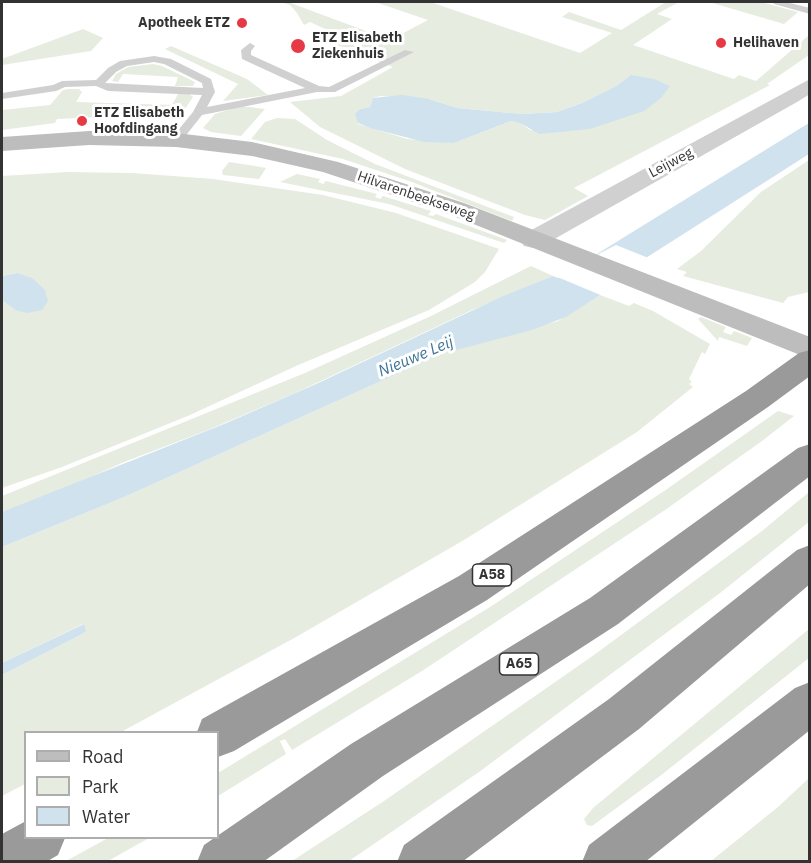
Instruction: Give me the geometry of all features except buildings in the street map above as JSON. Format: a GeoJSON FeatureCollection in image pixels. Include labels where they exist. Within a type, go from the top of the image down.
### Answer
{"type":"FeatureCollection","features":[{"type":"Feature","properties":{"kind":"highway","name":"A58"},"geometry":{"type":"LineString","coordinates":[[219,734],[473,588],[757,399],[810,360]]}},
{"type":"Feature","properties":{"kind":"highway","name":"A65"},"geometry":{"type":"LineString","coordinates":[[221,861],[367,760],[604,611],[810,457]]}},
{"type":"Feature","properties":{"kind":"highway"},"geometry":{"type":"LineString","coordinates":[[421,861],[624,714],[810,561]]}},
{"type":"Feature","properties":{"kind":"highway"},"geometry":{"type":"LineString","coordinates":[[606,861],[810,703]]}},
{"type":"Feature","properties":{"kind":"highway"},"geometry":{"type":"LineString","coordinates":[[2,860],[38,839]]}},
{"type":"Feature","properties":{"kind":"street","name":"Leijweg"},"geometry":{"type":"LineString","coordinates":[[544,245],[810,85]]}},
{"type":"Feature","properties":{"kind":"street","name":"Hilvarenbeekseweg"},"geometry":{"type":"LineString","coordinates":[[2,144],[89,138],[176,140],[252,149],[330,167],[455,208],[810,350]]}},
{"type":"Feature","properties":{"kind":"lane"},"geometry":{"type":"LineString","coordinates":[[777,2],[810,11]]}},
{"type":"Feature","properties":{"kind":"lane"},"geometry":{"type":"LineString","coordinates":[[250,46],[246,50],[246,57],[317,89]]}},
{"type":"Feature","properties":{"kind":"lane"},"geometry":{"type":"LineString","coordinates":[[198,113],[317,89],[331,90],[409,52]]}},
{"type":"Feature","properties":{"kind":"lane"},"geometry":{"type":"LineString","coordinates":[[2,96],[56,88],[62,84],[99,82],[124,63],[154,59],[167,61],[207,81],[209,92],[198,113],[176,140]]}},
{"type":"Feature","properties":{"kind":"lane"},"geometry":{"type":"LineString","coordinates":[[99,82],[101,86],[108,88],[209,92]]}},
{"type":"Feature","properties":{"kind":"green space"},"geometry":{"type":"Polygon","coordinates":[[[281,2],[288,2],[390,40],[428,20],[375,2],[430,2],[580,53],[612,33],[562,17],[569,12],[621,30],[666,2],[679,2],[657,14],[672,19],[633,45],[734,79],[739,75],[756,81],[809,35],[809,55],[767,84],[770,85],[574,188],[588,196],[545,220],[525,215],[405,169],[320,127],[290,102],[341,96],[393,67],[322,39],[334,33],[310,22],[304,25],[290,5],[281,2]],[[631,75],[616,86],[582,103],[557,112],[522,114],[457,108],[429,99],[380,96],[373,98],[370,107],[360,109],[358,124],[407,139],[454,143],[511,121],[522,124],[530,130],[590,129],[631,75]]]}},
{"type":"Feature","properties":{"kind":"green space"},"geometry":{"type":"Polygon","coordinates":[[[709,2],[761,2],[798,12],[784,24],[709,2]]]}},
{"type":"Feature","properties":{"kind":"green space"},"geometry":{"type":"Polygon","coordinates":[[[83,29],[103,38],[91,51],[2,65],[2,59],[83,29]]]}},
{"type":"Feature","properties":{"kind":"green space"},"geometry":{"type":"Polygon","coordinates":[[[171,46],[247,79],[268,95],[223,101],[238,84],[165,49],[171,46]]]}},
{"type":"Feature","properties":{"kind":"green space"},"geometry":{"type":"Polygon","coordinates":[[[153,64],[195,82],[193,86],[175,86],[178,77],[123,74],[118,82],[112,81],[116,74],[128,67],[153,64]]]}},
{"type":"Feature","properties":{"kind":"green space"},"geometry":{"type":"Polygon","coordinates":[[[79,89],[82,92],[76,102],[172,105],[178,94],[189,94],[193,97],[179,118],[121,118],[121,116],[57,119],[55,123],[2,130],[2,110],[50,105],[63,90],[79,89]]]}},
{"type":"Feature","properties":{"kind":"green space"},"geometry":{"type":"Polygon","coordinates":[[[241,106],[265,109],[241,136],[211,132],[203,128],[215,114],[241,106]]]}},
{"type":"Feature","properties":{"kind":"green space"},"geometry":{"type":"Polygon","coordinates":[[[277,118],[295,119],[327,140],[375,164],[514,217],[512,221],[409,181],[343,159],[251,139],[265,122],[277,118]]]}},
{"type":"Feature","properties":{"kind":"green space"},"geometry":{"type":"Polygon","coordinates":[[[809,160],[809,292],[788,297],[783,303],[683,276],[687,272],[677,269],[701,251],[761,192],[809,160]]]}},
{"type":"Feature","properties":{"kind":"green space"},"geometry":{"type":"Polygon","coordinates":[[[229,162],[266,168],[259,179],[223,175],[222,171],[229,162]]]}},
{"type":"Feature","properties":{"kind":"green space"},"geometry":{"type":"Polygon","coordinates":[[[67,172],[132,173],[213,179],[323,195],[396,213],[499,249],[485,272],[475,282],[429,310],[296,366],[190,415],[62,467],[2,488],[2,300],[15,310],[17,273],[2,276],[2,176],[67,172]]]}},
{"type":"Feature","properties":{"kind":"green space"},"geometry":{"type":"Polygon","coordinates":[[[297,174],[320,179],[318,182],[323,184],[326,181],[377,194],[375,197],[380,199],[383,196],[431,211],[428,215],[436,214],[507,240],[504,243],[389,204],[280,182],[297,174]]]}},
{"type":"Feature","properties":{"kind":"green space"},"geometry":{"type":"Polygon","coordinates":[[[531,266],[553,276],[472,310],[295,393],[124,462],[64,489],[2,512],[2,496],[305,373],[431,316],[531,266]]]}},
{"type":"Feature","properties":{"kind":"green space"},"geometry":{"type":"Polygon","coordinates":[[[600,295],[629,306],[634,303],[653,311],[710,344],[705,354],[702,352],[689,379],[692,382],[689,384],[693,387],[637,432],[464,540],[296,637],[123,731],[24,731],[24,785],[2,796],[2,675],[86,632],[83,624],[2,663],[2,547],[122,498],[441,354],[558,321],[600,295]]]}},
{"type":"Feature","properties":{"kind":"green space"},"geometry":{"type":"Polygon","coordinates":[[[701,317],[726,327],[723,332],[731,335],[734,331],[752,338],[747,346],[719,337],[718,341],[698,319],[701,317]]]}},
{"type":"Feature","properties":{"kind":"green space"},"geometry":{"type":"Polygon","coordinates":[[[778,411],[794,416],[665,510],[422,671],[292,750],[285,739],[280,741],[286,754],[219,795],[219,772],[490,607],[667,489],[778,411]]]}},
{"type":"Feature","properties":{"kind":"green space"},"geometry":{"type":"Polygon","coordinates":[[[809,492],[809,522],[720,593],[479,772],[349,861],[292,861],[384,801],[594,655],[762,531],[809,492]]]}},
{"type":"Feature","properties":{"kind":"green space"},"geometry":{"type":"Polygon","coordinates":[[[809,629],[809,658],[660,776],[592,826],[587,825],[584,819],[593,808],[809,629]]]}},
{"type":"Feature","properties":{"kind":"green space"},"geometry":{"type":"Polygon","coordinates":[[[809,778],[809,861],[711,861],[778,807],[809,778]]]}},
{"type":"Feature","properties":{"kind":"green space"},"geometry":{"type":"Polygon","coordinates":[[[106,839],[147,839],[108,861],[66,861],[106,839]]]}},
{"type":"Feature","properties":{"kind":"water"},"geometry":{"type":"Polygon","coordinates":[[[631,75],[654,79],[670,86],[661,98],[644,111],[590,129],[539,134],[522,124],[511,121],[454,143],[424,142],[370,128],[358,123],[355,114],[360,109],[370,107],[373,98],[402,95],[429,99],[457,108],[522,114],[557,112],[582,103],[616,86],[631,75]]]}},
{"type":"Feature","properties":{"kind":"water","name":"Nieuwe Leij"},"geometry":{"type":"Polygon","coordinates":[[[809,123],[809,154],[594,291],[600,295],[566,317],[532,330],[441,354],[122,498],[2,547],[2,512],[224,424],[316,384],[501,297],[553,276],[558,278],[809,123]]]}},
{"type":"Feature","properties":{"kind":"water"},"geometry":{"type":"Polygon","coordinates":[[[17,273],[32,278],[45,290],[48,301],[42,310],[27,313],[15,310],[2,300],[2,276],[17,273]]]}},
{"type":"Feature","properties":{"kind":"water"},"geometry":{"type":"Polygon","coordinates":[[[84,624],[86,632],[2,675],[2,663],[84,624]]]}},
{"type":"Feature","properties":{"kind":"pier"},"geometry":{"type":"Polygon","coordinates":[[[616,245],[651,259],[598,294],[555,276],[616,245]]]}},
{"type":"Feature","properties":{"kind":"place","name":"Apotheek ETZ"},"geometry":{"type":"Point","coordinates":[242,23]}},
{"type":"Feature","properties":{"kind":"place","name":"Helihaven"},"geometry":{"type":"Point","coordinates":[721,43]}},
{"type":"Feature","properties":{"kind":"place","name":"ETZ Elisabeth Ziekenhuis"},"geometry":{"type":"Point","coordinates":[298,46]}},
{"type":"Feature","properties":{"kind":"place","name":"ETZ Elisabeth Hoofdingang"},"geometry":{"type":"Point","coordinates":[82,121]}}]}
